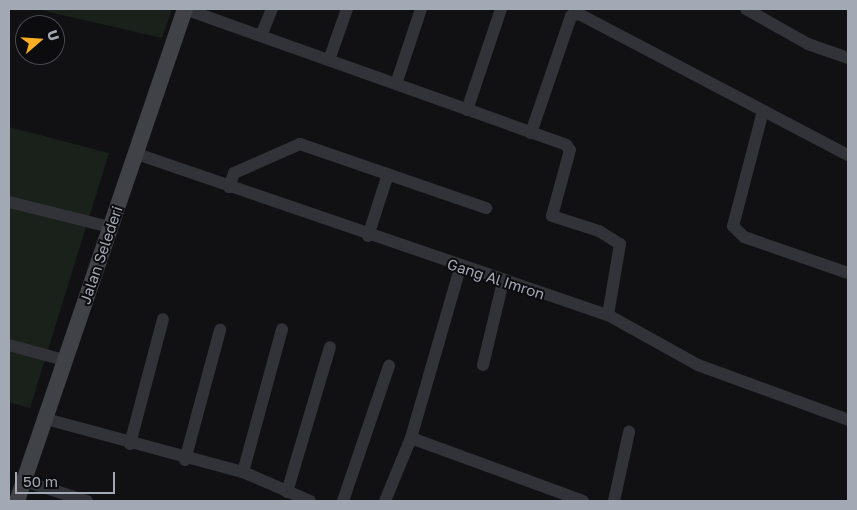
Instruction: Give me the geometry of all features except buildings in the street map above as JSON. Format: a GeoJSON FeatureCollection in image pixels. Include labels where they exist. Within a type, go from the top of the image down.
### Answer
{"type":"FeatureCollection","features":[{"type":"Feature","properties":{"kind":"street"},"geometry":{"type":"LineString","coordinates":[[185,9],[531,133],[570,150],[552,216],[599,231],[620,244],[608,316]]}},
{"type":"Feature","properties":{"kind":"street","name":"Jalan Selederi"},"geometry":{"type":"LineString","coordinates":[[17,501],[185,9]]}},
{"type":"Feature","properties":{"kind":"street"},"geometry":{"type":"LineString","coordinates":[[262,36],[272,9]]}},
{"type":"Feature","properties":{"kind":"street"},"geometry":{"type":"LineString","coordinates":[[329,60],[347,9]]}},
{"type":"Feature","properties":{"kind":"street"},"geometry":{"type":"LineString","coordinates":[[396,84],[421,9]]}},
{"type":"Feature","properties":{"kind":"street"},"geometry":{"type":"LineString","coordinates":[[467,110],[501,9]]}},
{"type":"Feature","properties":{"kind":"street"},"geometry":{"type":"LineString","coordinates":[[746,9],[808,44],[848,58]]}},
{"type":"Feature","properties":{"kind":"street"},"geometry":{"type":"LineString","coordinates":[[531,133],[574,14],[848,156]]}},
{"type":"Feature","properties":{"kind":"street"},"geometry":{"type":"LineString","coordinates":[[763,111],[733,226],[744,237],[848,273]]}},
{"type":"Feature","properties":{"kind":"street"},"geometry":{"type":"LineString","coordinates":[[229,187],[234,173],[300,144],[486,208]]}},
{"type":"Feature","properties":{"kind":"street","name":"Gang Al Imron"},"geometry":{"type":"LineString","coordinates":[[137,154],[460,268],[608,316],[698,365],[848,420]]}},
{"type":"Feature","properties":{"kind":"street"},"geometry":{"type":"LineString","coordinates":[[368,236],[388,174]]}},
{"type":"Feature","properties":{"kind":"street"},"geometry":{"type":"LineString","coordinates":[[9,202],[110,228]]}},
{"type":"Feature","properties":{"kind":"street"},"geometry":{"type":"LineString","coordinates":[[385,501],[410,438],[460,268]]}},
{"type":"Feature","properties":{"kind":"street"},"geometry":{"type":"LineString","coordinates":[[483,365],[504,282]]}},
{"type":"Feature","properties":{"kind":"street"},"geometry":{"type":"LineString","coordinates":[[130,444],[163,319]]}},
{"type":"Feature","properties":{"kind":"street"},"geometry":{"type":"LineString","coordinates":[[243,472],[282,329]]}},
{"type":"Feature","properties":{"kind":"street"},"geometry":{"type":"LineString","coordinates":[[185,460],[220,330]]}},
{"type":"Feature","properties":{"kind":"street"},"geometry":{"type":"LineString","coordinates":[[9,345],[64,360]]}},
{"type":"Feature","properties":{"kind":"street"},"geometry":{"type":"LineString","coordinates":[[287,492],[330,347]]}},
{"type":"Feature","properties":{"kind":"street"},"geometry":{"type":"LineString","coordinates":[[343,501],[390,366]]}},
{"type":"Feature","properties":{"kind":"street"},"geometry":{"type":"LineString","coordinates":[[46,419],[185,460],[243,472],[310,501]]}},
{"type":"Feature","properties":{"kind":"street"},"geometry":{"type":"LineString","coordinates":[[614,501],[629,432]]}},
{"type":"Feature","properties":{"kind":"street"},"geometry":{"type":"LineString","coordinates":[[410,438],[583,501]]}},
{"type":"Feature","properties":{"kind":"street"},"geometry":{"type":"LineString","coordinates":[[24,481],[87,501]]}},
{"type":"Feature","properties":{"kind":"shaded area"},"geometry":{"type":"Polygon","coordinates":[[[36,9],[172,9],[162,38],[36,9]]]}},
{"type":"Feature","properties":{"kind":"shaded area"},"geometry":{"type":"Polygon","coordinates":[[[9,127],[109,153],[30,408],[9,402],[9,127]]]}}]}
